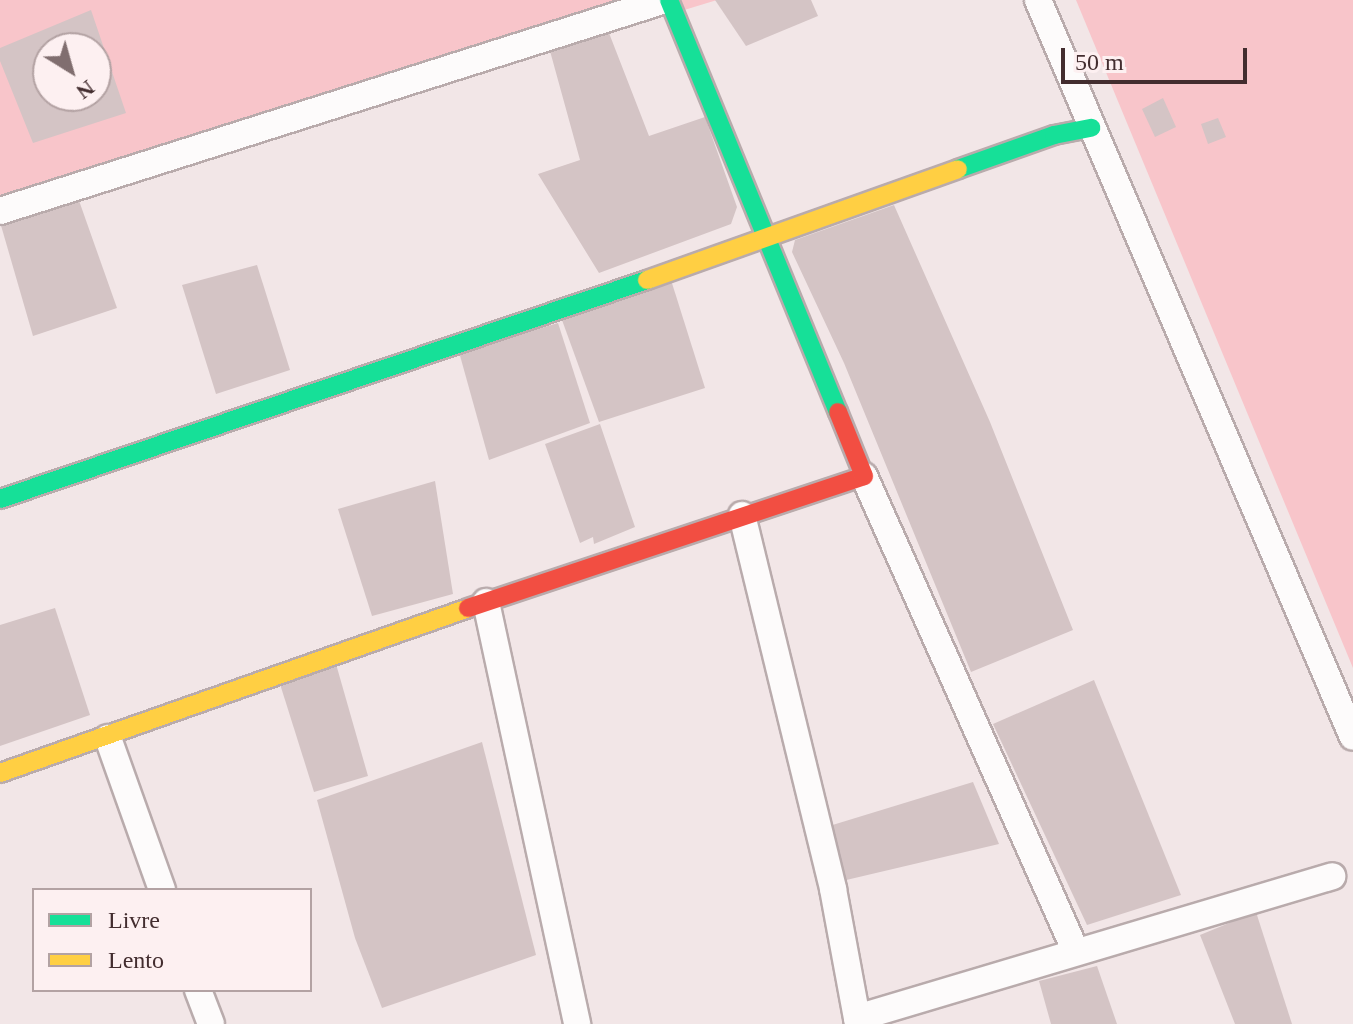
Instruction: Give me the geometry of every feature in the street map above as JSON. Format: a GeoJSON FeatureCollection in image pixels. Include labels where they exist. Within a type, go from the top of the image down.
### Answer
{"type":"FeatureCollection","features":[{"type":"Feature","properties":{"kind":"street"},"geometry":{"type":"LineString","coordinates":[[0,211],[667,0],[770,239],[864,476],[1076,952]]}},
{"type":"Feature","properties":{"kind":"street"},"geometry":{"type":"LineString","coordinates":[[1038,0],[1353,737]]}},
{"type":"Feature","properties":{"kind":"street"},"geometry":{"type":"LineString","coordinates":[[0,499],[770,239],[1054,135],[1091,128]]}},
{"type":"Feature","properties":{"kind":"street"},"geometry":{"type":"LineString","coordinates":[[0,773],[108,738],[312,660],[864,476]]}},
{"type":"Feature","properties":{"kind":"street"},"geometry":{"type":"LineString","coordinates":[[742,515],[833,889],[858,1021],[1332,876]]}},
{"type":"Feature","properties":{"kind":"street"},"geometry":{"type":"LineString","coordinates":[[486,602],[577,1024]]}},
{"type":"Feature","properties":{"kind":"street"},"geometry":{"type":"LineString","coordinates":[[108,738],[161,888]]}},
{"type":"Feature","properties":{"kind":"street"},"geometry":{"type":"LineString","coordinates":[[199,992],[211,1024]]}},
{"type":"Feature","properties":{"kind":"shaded area"},"geometry":{"type":"Polygon","coordinates":[[[0,0],[717,0],[0,219],[0,0]]]}},
{"type":"Feature","properties":{"kind":"shaded area"},"geometry":{"type":"Polygon","coordinates":[[[1076,0],[1353,0],[1353,668],[1076,0]]]}},
{"type":"Feature","properties":{"kind":"building"},"geometry":{"type":"Polygon","coordinates":[[[715,0],[811,0],[818,16],[746,46],[715,0]]]}},
{"type":"Feature","properties":{"kind":"building"},"geometry":{"type":"Polygon","coordinates":[[[91,10],[98,32],[38,32],[91,10]]]}},
{"type":"Feature","properties":{"kind":"building"},"geometry":{"type":"Polygon","coordinates":[[[609,33],[649,136],[705,117],[737,207],[731,224],[599,273],[538,174],[580,160],[550,51],[609,33]]]}},
{"type":"Feature","properties":{"kind":"building"},"geometry":{"type":"Polygon","coordinates":[[[32,35],[32,112],[112,112],[112,72],[126,113],[33,143],[0,61],[0,48],[32,35]]]}},
{"type":"Feature","properties":{"kind":"building"},"geometry":{"type":"Polygon","coordinates":[[[1163,98],[1176,127],[1155,137],[1142,109],[1163,98]]]}},
{"type":"Feature","properties":{"kind":"building"},"geometry":{"type":"Polygon","coordinates":[[[1218,118],[1226,137],[1208,144],[1201,124],[1218,118]]]}},
{"type":"Feature","properties":{"kind":"building"},"geometry":{"type":"Polygon","coordinates":[[[77,195],[117,308],[33,336],[0,222],[77,195]]]}},
{"type":"Feature","properties":{"kind":"building"},"geometry":{"type":"Polygon","coordinates":[[[894,205],[990,422],[1073,630],[971,672],[844,363],[792,252],[795,240],[894,205]]]}},
{"type":"Feature","properties":{"kind":"building"},"geometry":{"type":"Polygon","coordinates":[[[257,265],[290,370],[216,394],[182,285],[257,265]]]}},
{"type":"Feature","properties":{"kind":"building"},"geometry":{"type":"Polygon","coordinates":[[[671,280],[705,388],[599,422],[562,320],[671,280]]]}},
{"type":"Feature","properties":{"kind":"building"},"geometry":{"type":"Polygon","coordinates":[[[558,323],[590,423],[489,460],[459,352],[558,323]]]}},
{"type":"Feature","properties":{"kind":"building"},"geometry":{"type":"Polygon","coordinates":[[[600,424],[635,527],[594,544],[593,537],[580,543],[545,444],[600,424]]]}},
{"type":"Feature","properties":{"kind":"building"},"geometry":{"type":"Polygon","coordinates":[[[435,481],[453,594],[372,616],[338,509],[435,481]]]}},
{"type":"Feature","properties":{"kind":"building"},"geometry":{"type":"Polygon","coordinates":[[[55,608],[90,715],[0,746],[0,625],[55,608]]]}},
{"type":"Feature","properties":{"kind":"building"},"geometry":{"type":"Polygon","coordinates":[[[336,664],[368,776],[314,792],[280,684],[336,664]]]}},
{"type":"Feature","properties":{"kind":"building"},"geometry":{"type":"Polygon","coordinates":[[[1094,680],[1181,895],[1087,925],[993,724],[1094,680]]]}},
{"type":"Feature","properties":{"kind":"building"},"geometry":{"type":"Polygon","coordinates":[[[482,742],[536,955],[382,1008],[355,938],[317,800],[482,742]]]}},
{"type":"Feature","properties":{"kind":"building"},"geometry":{"type":"Polygon","coordinates":[[[973,782],[999,844],[842,881],[826,827],[973,782]]]}},
{"type":"Feature","properties":{"kind":"building"},"geometry":{"type":"Polygon","coordinates":[[[1256,912],[1292,1024],[1235,1024],[1200,935],[1256,912]]]}},
{"type":"Feature","properties":{"kind":"building"},"geometry":{"type":"Polygon","coordinates":[[[1097,966],[1117,1024],[1051,1024],[1039,981],[1097,966]]]}},
{"type":"Feature","properties":{"kind":"traffic: fast"},"geometry":{"type":"LineString","coordinates":[[669,0],[838,412]]}},
{"type":"Feature","properties":{"kind":"traffic: fast"},"geometry":{"type":"LineString","coordinates":[[958,169],[1054,135],[1091,128]]}},
{"type":"Feature","properties":{"kind":"traffic: fast"},"geometry":{"type":"LineString","coordinates":[[0,499],[647,280]]}},
{"type":"Feature","properties":{"kind":"traffic: slow"},"geometry":{"type":"LineString","coordinates":[[647,280],[958,169]]}},
{"type":"Feature","properties":{"kind":"traffic: slow"},"geometry":{"type":"LineString","coordinates":[[0,773],[468,608]]}},
{"type":"Feature","properties":{"kind":"traffic: jam"},"geometry":{"type":"LineString","coordinates":[[468,608],[864,476],[838,412]]}}]}
